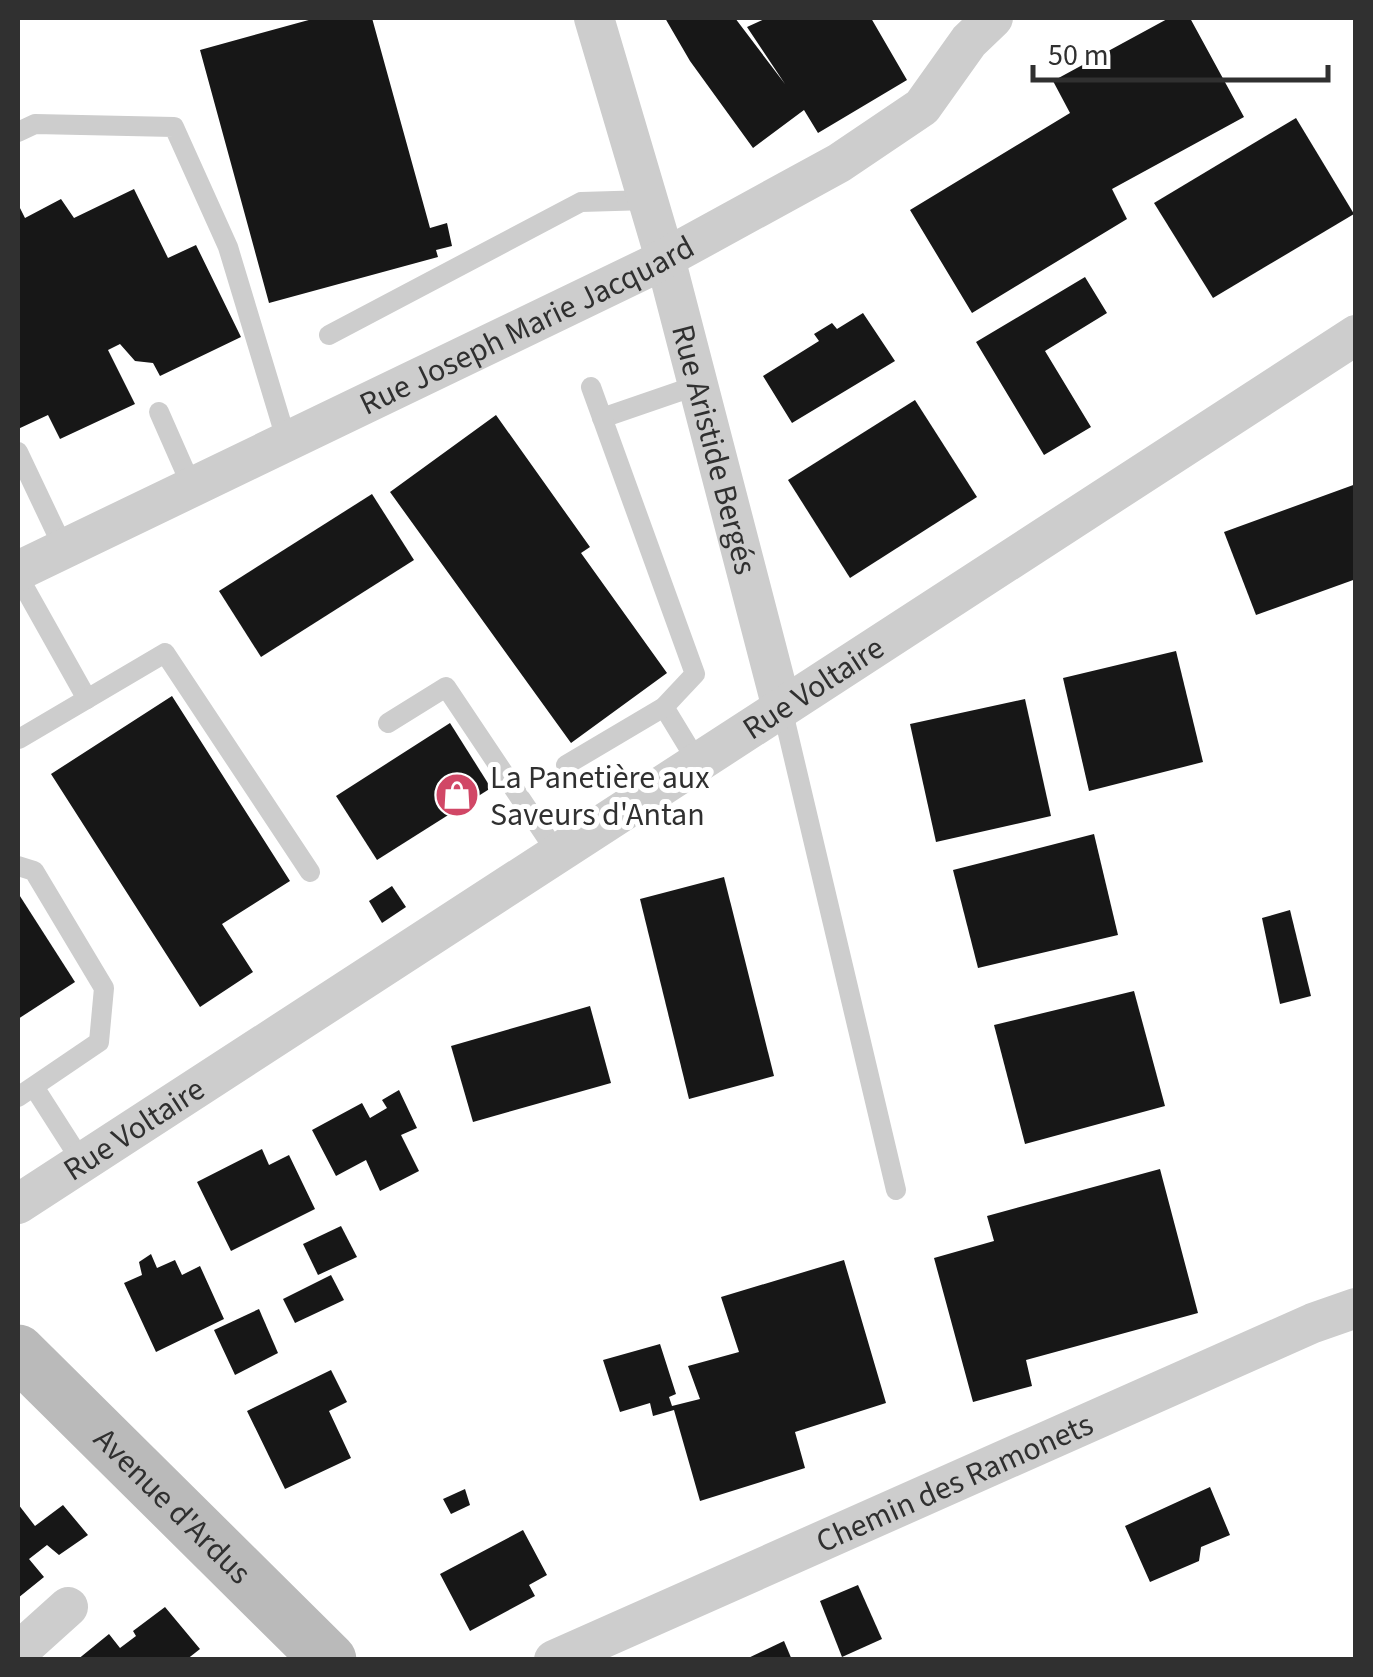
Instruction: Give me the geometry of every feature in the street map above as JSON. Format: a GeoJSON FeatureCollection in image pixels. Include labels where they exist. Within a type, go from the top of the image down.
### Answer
{"type":"FeatureCollection","features":[{"type":"Feature","properties":{"kind":"main road","name":"Avenue d'Ardus"},"geometry":{"type":"LineString","coordinates":[[18,1352],[329,1660]]}},
{"type":"Feature","properties":{"kind":"street","name":"Rue Aristide Bergés"},"geometry":{"type":"LineString","coordinates":[[594,18],[665,258],[782,708]]}},
{"type":"Feature","properties":{"kind":"street","name":"Rue Joseph Marie Jacquard"},"geometry":{"type":"LineString","coordinates":[[18,574],[665,258],[839,163],[922,107],[968,41],[993,18]]}},
{"type":"Feature","properties":{"kind":"street","name":"Rue Voltaire"},"geometry":{"type":"LineString","coordinates":[[18,1204],[1356,335]]}},
{"type":"Feature","properties":{"kind":"street","name":"Chemin des Ramonets"},"geometry":{"type":"LineString","coordinates":[[554,1660],[1313,1323],[1356,1308]]}},
{"type":"Feature","properties":{"kind":"street"},"geometry":{"type":"LineString","coordinates":[[18,1652],[68,1608]]}},
{"type":"Feature","properties":{"kind":"lane"},"geometry":{"type":"LineString","coordinates":[[18,132],[35,124],[174,127],[228,247],[287,442]]}},
{"type":"Feature","properties":{"kind":"lane"},"geometry":{"type":"LineString","coordinates":[[329,336],[580,202],[648,200]]}},
{"type":"Feature","properties":{"kind":"lane"},"geometry":{"type":"LineString","coordinates":[[602,418],[698,385]]}},
{"type":"Feature","properties":{"kind":"lane"},"geometry":{"type":"LineString","coordinates":[[566,765],[664,707],[694,674],[591,386]]}},
{"type":"Feature","properties":{"kind":"lane"},"geometry":{"type":"LineString","coordinates":[[159,412],[192,487]]}},
{"type":"Feature","properties":{"kind":"lane"},"geometry":{"type":"LineString","coordinates":[[18,452],[64,549]]}},
{"type":"Feature","properties":{"kind":"lane"},"geometry":{"type":"LineString","coordinates":[[18,574],[86,699]]}},
{"type":"Feature","properties":{"kind":"lane"},"geometry":{"type":"LineString","coordinates":[[19,739],[164,653],[310,872]]}},
{"type":"Feature","properties":{"kind":"lane"},"geometry":{"type":"LineString","coordinates":[[388,723],[446,687],[557,853]]}},
{"type":"Feature","properties":{"kind":"lane"},"geometry":{"type":"LineString","coordinates":[[664,707],[698,763]]}},
{"type":"Feature","properties":{"kind":"lane"},"geometry":{"type":"LineString","coordinates":[[782,708],[896,1190]]}},
{"type":"Feature","properties":{"kind":"lane"},"geometry":{"type":"LineString","coordinates":[[18,866],[34,872],[104,988],[99,1042],[26,1092],[82,1162]]}},
{"type":"Feature","properties":{"kind":"building"},"geometry":{"type":"Polygon","coordinates":[[[316,18],[372,18],[430,228],[447,223],[452,246],[436,250],[438,257],[269,303],[200,50],[316,18]]]}},
{"type":"Feature","properties":{"kind":"building"},"geometry":{"type":"Polygon","coordinates":[[[665,18],[735,18],[785,84],[747,27],[767,18],[871,18],[907,80],[818,133],[804,110],[753,148],[690,61],[665,18]]]}},
{"type":"Feature","properties":{"kind":"building"},"geometry":{"type":"Polygon","coordinates":[[[1169,18],[1190,18],[1244,117],[1112,189],[1127,219],[972,313],[910,210],[1070,113],[1053,81],[1169,18]]]}},
{"type":"Feature","properties":{"kind":"building"},"geometry":{"type":"Polygon","coordinates":[[[1296,118],[1354,214],[1213,298],[1154,203],[1296,118]]]}},
{"type":"Feature","properties":{"kind":"building"},"geometry":{"type":"Polygon","coordinates":[[[134,189],[168,258],[196,245],[241,337],[160,376],[153,363],[135,361],[120,344],[108,350],[135,404],[60,439],[48,415],[18,429],[18,204],[25,218],[61,199],[74,218],[134,189]]]}},
{"type":"Feature","properties":{"kind":"building"},"geometry":{"type":"Polygon","coordinates":[[[1085,277],[1107,313],[1045,351],[1091,427],[1044,455],[976,342],[1085,277]]]}},
{"type":"Feature","properties":{"kind":"building"},"geometry":{"type":"Polygon","coordinates":[[[863,313],[895,361],[792,423],[763,376],[819,341],[814,334],[832,323],[837,329],[863,313]]]}},
{"type":"Feature","properties":{"kind":"building"},"geometry":{"type":"Polygon","coordinates":[[[915,400],[977,497],[850,578],[788,480],[915,400]]]}},
{"type":"Feature","properties":{"kind":"building"},"geometry":{"type":"Polygon","coordinates":[[[496,415],[590,547],[581,553],[667,673],[571,743],[390,492],[496,415]]]}},
{"type":"Feature","properties":{"kind":"building"},"geometry":{"type":"Polygon","coordinates":[[[1356,484],[1356,579],[1256,615],[1224,532],[1356,484]]]}},
{"type":"Feature","properties":{"kind":"building"},"geometry":{"type":"Polygon","coordinates":[[[372,494],[414,560],[261,657],[219,591],[372,494]]]}},
{"type":"Feature","properties":{"kind":"building"},"geometry":{"type":"Polygon","coordinates":[[[1176,651],[1203,762],[1089,791],[1063,678],[1176,651]]]}},
{"type":"Feature","properties":{"kind":"building"},"geometry":{"type":"Polygon","coordinates":[[[172,696],[290,881],[222,924],[253,972],[200,1007],[51,774],[172,696]]]}},
{"type":"Feature","properties":{"kind":"building"},"geometry":{"type":"Polygon","coordinates":[[[1025,699],[1051,816],[936,842],[910,724],[1025,699]]]}},
{"type":"Feature","properties":{"kind":"building"},"geometry":{"type":"Polygon","coordinates":[[[450,723],[491,788],[377,860],[336,796],[450,723]]]}},
{"type":"Feature","properties":{"kind":"building"},"geometry":{"type":"Polygon","coordinates":[[[1094,834],[1118,935],[978,968],[953,870],[1094,834]]]}},
{"type":"Feature","properties":{"kind":"building"},"geometry":{"type":"Polygon","coordinates":[[[724,877],[774,1076],[689,1099],[640,899],[724,877]]]}},
{"type":"Feature","properties":{"kind":"building"},"geometry":{"type":"Polygon","coordinates":[[[392,886],[406,907],[382,923],[369,901],[392,886]]]}},
{"type":"Feature","properties":{"kind":"building"},"geometry":{"type":"Polygon","coordinates":[[[18,893],[75,982],[18,1019],[18,893]]]}},
{"type":"Feature","properties":{"kind":"building"},"geometry":{"type":"Polygon","coordinates":[[[1290,910],[1311,996],[1280,1004],[1262,918],[1290,910]]]}},
{"type":"Feature","properties":{"kind":"building"},"geometry":{"type":"Polygon","coordinates":[[[1134,991],[1165,1106],[1025,1144],[994,1025],[1134,991]]]}},
{"type":"Feature","properties":{"kind":"building"},"geometry":{"type":"Polygon","coordinates":[[[590,1006],[611,1083],[473,1122],[451,1046],[590,1006]]]}},
{"type":"Feature","properties":{"kind":"building"},"geometry":{"type":"Polygon","coordinates":[[[399,1090],[417,1128],[401,1135],[419,1171],[380,1191],[366,1160],[336,1176],[312,1130],[362,1103],[370,1118],[387,1108],[382,1100],[399,1090]]]}},
{"type":"Feature","properties":{"kind":"building"},"geometry":{"type":"Polygon","coordinates":[[[262,1149],[269,1165],[289,1155],[315,1209],[231,1251],[197,1182],[262,1149]]]}},
{"type":"Feature","properties":{"kind":"building"},"geometry":{"type":"Polygon","coordinates":[[[1160,1169],[1198,1313],[1026,1360],[1032,1386],[973,1402],[934,1258],[994,1241],[987,1216],[1160,1169]]]}},
{"type":"Feature","properties":{"kind":"building"},"geometry":{"type":"Polygon","coordinates":[[[341,1226],[357,1257],[318,1275],[303,1244],[341,1226]]]}},
{"type":"Feature","properties":{"kind":"building"},"geometry":{"type":"Polygon","coordinates":[[[151,1254],[157,1268],[175,1260],[182,1275],[200,1266],[224,1319],[156,1352],[124,1283],[142,1275],[139,1262],[151,1254]]]}},
{"type":"Feature","properties":{"kind":"building"},"geometry":{"type":"Polygon","coordinates":[[[844,1260],[886,1403],[795,1432],[805,1468],[700,1501],[674,1410],[653,1416],[650,1403],[620,1412],[603,1360],[660,1344],[676,1394],[669,1397],[672,1406],[700,1399],[688,1366],[739,1352],[721,1297],[844,1260]]]}},
{"type":"Feature","properties":{"kind":"building"},"geometry":{"type":"Polygon","coordinates":[[[331,1275],[344,1300],[295,1323],[283,1299],[331,1275]]]}},
{"type":"Feature","properties":{"kind":"building"},"geometry":{"type":"Polygon","coordinates":[[[259,1309],[278,1353],[235,1375],[214,1330],[259,1309]]]}},
{"type":"Feature","properties":{"kind":"building"},"geometry":{"type":"Polygon","coordinates":[[[331,1370],[347,1402],[329,1411],[351,1458],[285,1489],[247,1411],[331,1370]]]}},
{"type":"Feature","properties":{"kind":"building"},"geometry":{"type":"Polygon","coordinates":[[[1210,1487],[1230,1535],[1201,1547],[1199,1561],[1150,1582],[1125,1526],[1210,1487]]]}},
{"type":"Feature","properties":{"kind":"building"},"geometry":{"type":"Polygon","coordinates":[[[465,1489],[470,1505],[451,1514],[443,1499],[465,1489]]]}},
{"type":"Feature","properties":{"kind":"building"},"geometry":{"type":"Polygon","coordinates":[[[18,1504],[35,1526],[63,1505],[88,1535],[59,1555],[47,1545],[29,1559],[44,1577],[18,1598],[18,1504]]]}},
{"type":"Feature","properties":{"kind":"building"},"geometry":{"type":"Polygon","coordinates":[[[523,1530],[547,1575],[529,1585],[535,1596],[470,1631],[440,1574],[523,1530]]]}},
{"type":"Feature","properties":{"kind":"building"},"geometry":{"type":"Polygon","coordinates":[[[858,1585],[882,1639],[842,1657],[820,1601],[858,1585]]]}},
{"type":"Feature","properties":{"kind":"building"},"geometry":{"type":"Polygon","coordinates":[[[165,1607],[200,1649],[186,1660],[77,1660],[109,1634],[120,1648],[136,1636],[133,1631],[165,1607]]]}},
{"type":"Feature","properties":{"kind":"building"},"geometry":{"type":"Polygon","coordinates":[[[784,1641],[792,1660],[744,1660],[784,1641]]]}},
{"type":"Feature","properties":{"kind":"place","name":"La Panetière aux Saveurs d'Antan"},"geometry":{"type":"Point","coordinates":[457,795]}}]}
